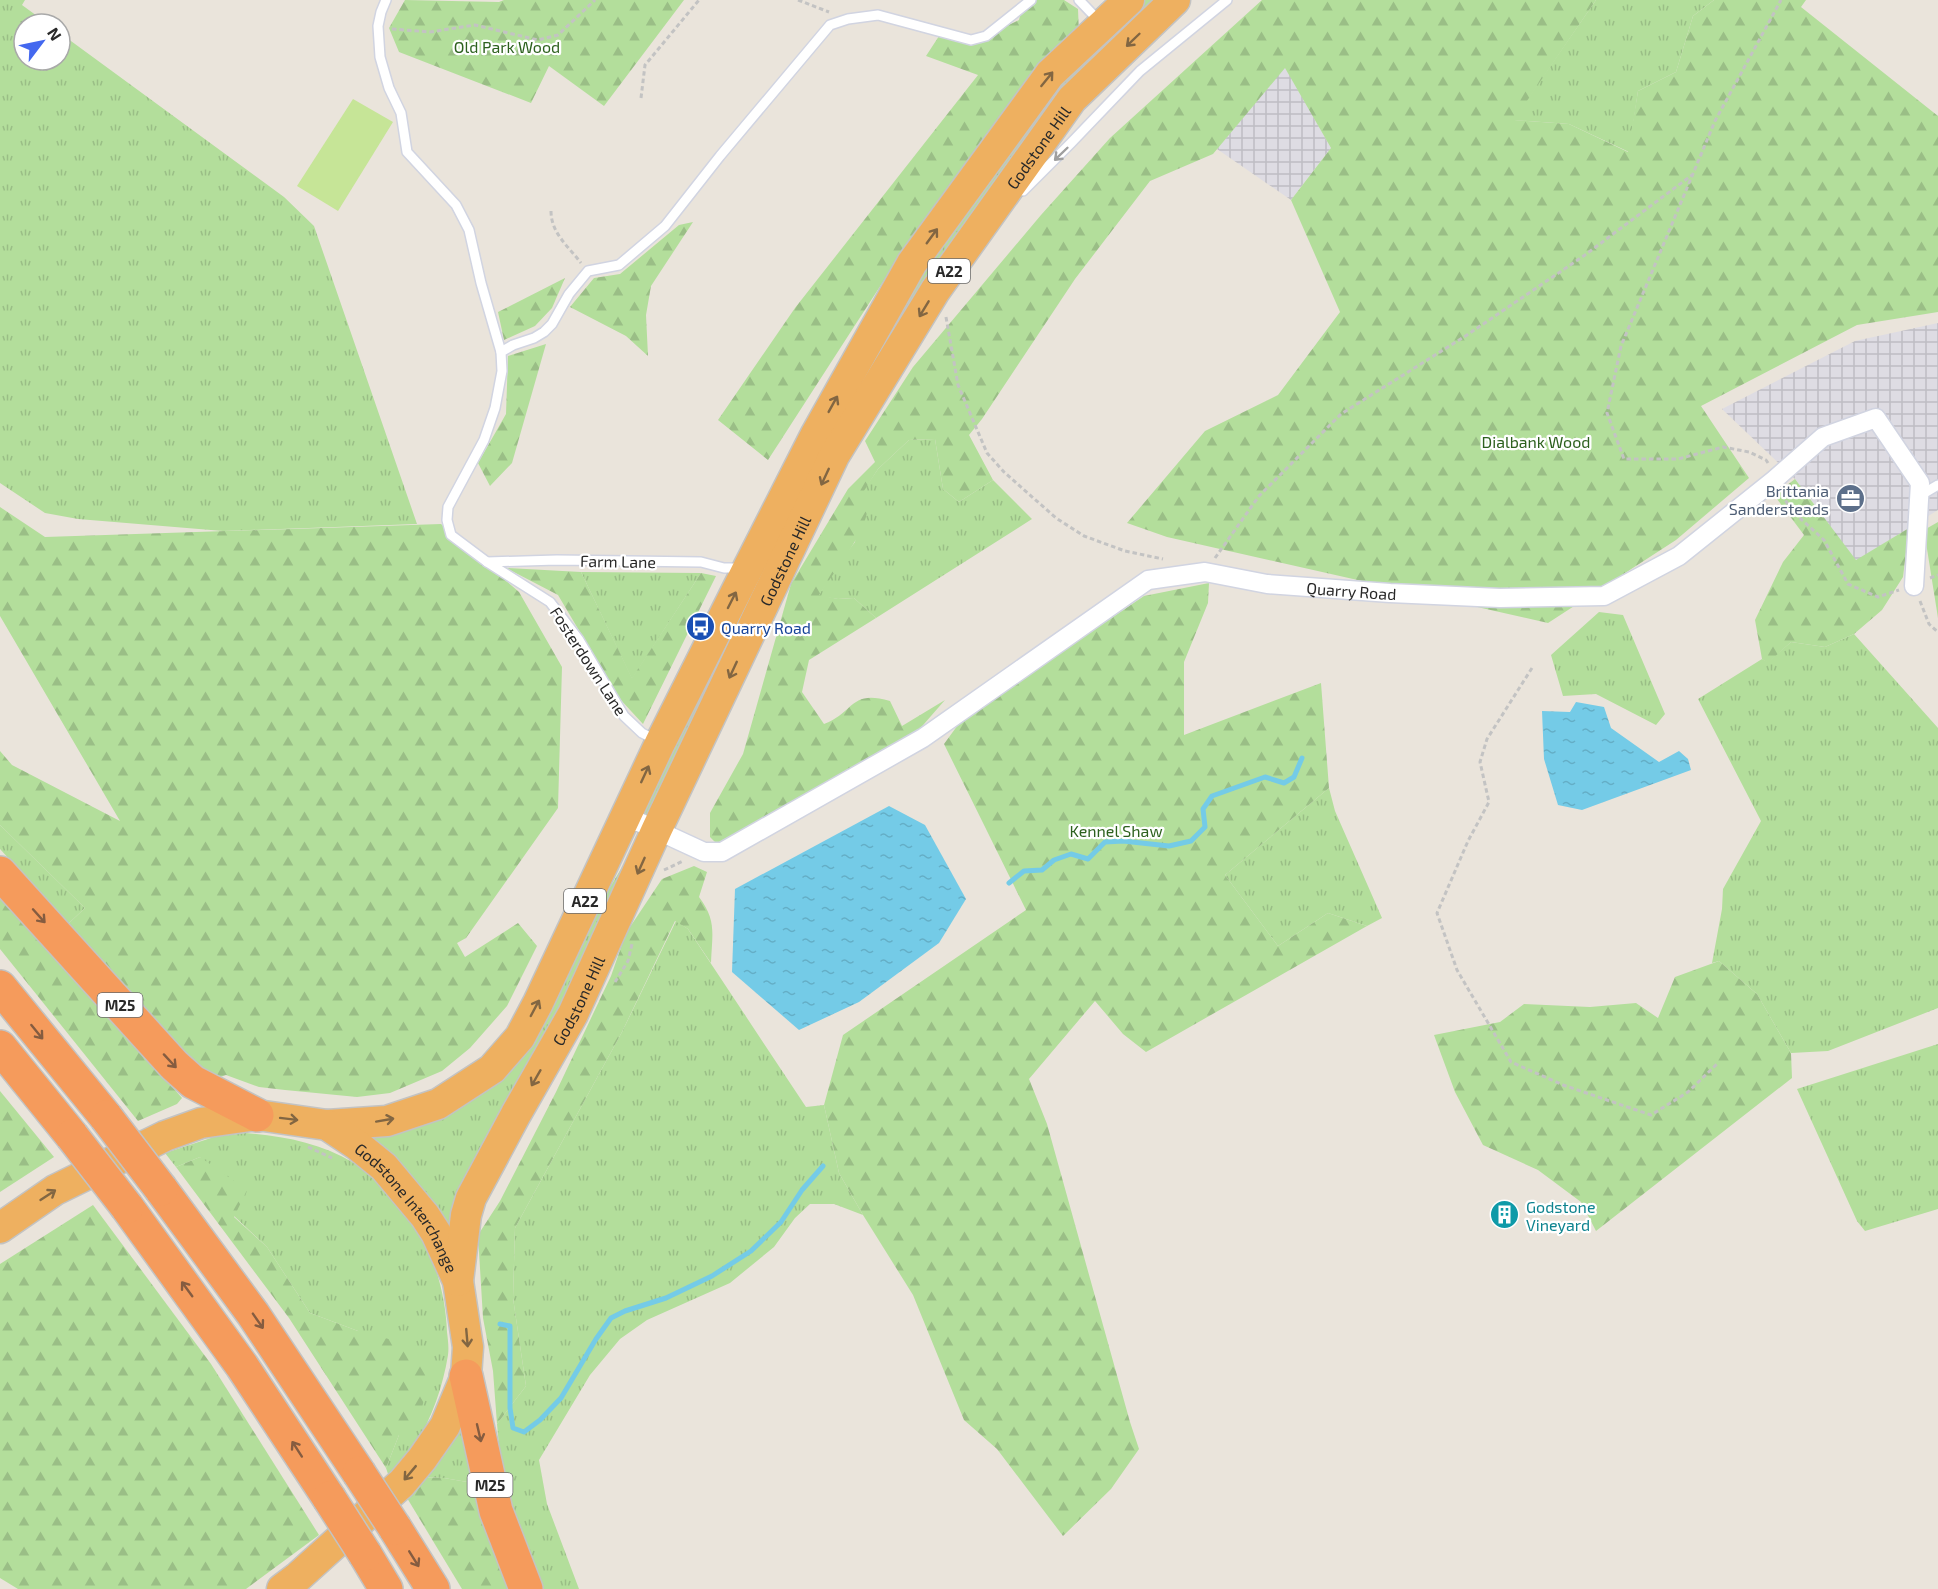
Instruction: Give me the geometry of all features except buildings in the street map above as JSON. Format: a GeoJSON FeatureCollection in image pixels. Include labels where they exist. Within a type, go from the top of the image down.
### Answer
{"type":"FeatureCollection","features":[{"type":"Feature","properties":{"kind":"highway","name":"Godstone Hill"},"geometry":{"type":"LineString","coordinates":[[327,1125],[387,1120],[438,1104],[492,1069],[520,1036],[538,1003],[660,742],[748,568],[816,434],[912,263],[1050,74],[1129,0]]}},
{"type":"Feature","properties":{"kind":"highway","name":"Godstone Hill"},"geometry":{"type":"LineString","coordinates":[[458,1281],[466,1215],[471,1198],[573,1014],[657,830],[834,456],[935,291],[1072,99],[1175,0]]}},
{"type":"Feature","properties":{"kind":"highway","name":"M25"},"geometry":{"type":"LineString","coordinates":[[0,873],[174,1065],[193,1083],[257,1115]]}},
{"type":"Feature","properties":{"kind":"highway"},"geometry":{"type":"LineString","coordinates":[[0,987],[161,1189],[259,1323],[433,1589]]}},
{"type":"Feature","properties":{"kind":"highway"},"geometry":{"type":"LineString","coordinates":[[0,1047],[127,1207],[242,1366],[386,1589]]}},
{"type":"Feature","properties":{"kind":"highway","name":"Godstone Interchange"},"geometry":{"type":"LineString","coordinates":[[0,1228],[55,1190],[165,1136],[201,1123],[257,1115],[327,1125],[384,1167],[425,1216],[436,1233],[458,1281],[468,1347],[466,1376],[445,1426],[409,1475],[316,1562],[282,1589]]}},
{"type":"Feature","properties":{"kind":"highway","name":"M25"},"geometry":{"type":"LineString","coordinates":[[466,1376],[496,1511],[526,1589]]}},
{"type":"Feature","properties":{"kind":"street","name":"Quarry Road"},"geometry":{"type":"LineString","coordinates":[[622,822],[639,822],[704,852],[722,852],[923,738],[1148,580],[1205,572],[1267,584],[1390,593],[1500,598],[1604,596],[1679,556],[1774,480],[1822,436],[1876,418],[1920,483],[1914,586]]}},
{"type":"Feature","properties":{"kind":"lane"},"geometry":{"type":"LineString","coordinates":[[386,0],[378,26],[380,57],[389,88],[401,113],[406,152],[456,205],[469,230],[501,352],[502,371],[495,408],[484,440],[448,507],[447,520],[451,535],[487,562]]}},
{"type":"Feature","properties":{"kind":"lane"},"geometry":{"type":"LineString","coordinates":[[501,352],[544,332],[552,324],[569,294],[588,271],[619,265],[664,226],[830,25],[848,19],[878,15],[970,40],[986,36],[1031,0]]}},
{"type":"Feature","properties":{"kind":"lane"},"geometry":{"type":"LineString","coordinates":[[1079,0],[1103,25]]}},
{"type":"Feature","properties":{"kind":"lane"},"geometry":{"type":"LineString","coordinates":[[982,223],[1012,201],[1140,71],[1227,0]]}},
{"type":"Feature","properties":{"kind":"lane"},"geometry":{"type":"LineString","coordinates":[[1921,495],[1938,485]]}},
{"type":"Feature","properties":{"kind":"lane","name":"Farm Lane"},"geometry":{"type":"LineString","coordinates":[[487,562],[557,560],[701,562],[724,568],[748,568]]}},
{"type":"Feature","properties":{"kind":"lane","name":"Fosterdown Lane"},"geometry":{"type":"LineString","coordinates":[[487,562],[550,602],[579,640],[624,716],[642,733],[660,742]]}},
{"type":"Feature","properties":{"kind":"path"},"geometry":{"type":"LineString","coordinates":[[400,31],[430,32],[476,25],[538,40],[558,35],[595,0]]}},
{"type":"Feature","properties":{"kind":"path"},"geometry":{"type":"LineString","coordinates":[[641,98],[645,65],[699,0]]}},
{"type":"Feature","properties":{"kind":"path"},"geometry":{"type":"LineString","coordinates":[[798,0],[848,19]]}},
{"type":"Feature","properties":{"kind":"path"},"geometry":{"type":"LineString","coordinates":[[1766,460],[1749,452],[1723,447],[1678,459],[1624,459],[1607,413],[1621,346],[1715,121],[1781,0]]}},
{"type":"Feature","properties":{"kind":"path"},"geometry":{"type":"LineString","coordinates":[[1205,572],[1259,496],[1341,414],[1467,335],[1585,255],[1693,175]]}},
{"type":"Feature","properties":{"kind":"path"},"geometry":{"type":"LineString","coordinates":[[551,211],[551,222],[560,239],[588,271]]}},
{"type":"Feature","properties":{"kind":"path"},"geometry":{"type":"LineString","coordinates":[[935,291],[947,320],[958,385],[987,453],[1030,496],[1056,518],[1084,536],[1125,551],[1169,560]]}},
{"type":"Feature","properties":{"kind":"path"},"geometry":{"type":"LineString","coordinates":[[1791,510],[1824,540],[1848,584],[1878,597]]}},
{"type":"Feature","properties":{"kind":"path"},"geometry":{"type":"LineString","coordinates":[[1914,586],[1929,624],[1938,632]]}},
{"type":"Feature","properties":{"kind":"path"},"geometry":{"type":"LineString","coordinates":[[1532,668],[1487,739],[1480,762],[1489,802],[1468,842],[1437,912],[1457,970],[1511,1062],[1563,1085],[1651,1115],[1688,1092],[1717,1064]]}},
{"type":"Feature","properties":{"kind":"shaded area"},"geometry":{"type":"Polygon","coordinates":[[[1285,67],[1331,148],[1291,200],[1217,149],[1285,67]]]}},
{"type":"Feature","properties":{"kind":"shaded area"},"geometry":{"type":"Polygon","coordinates":[[[1938,323],[1938,510],[1856,561],[1795,479],[1722,409],[1855,341],[1938,323]]]}},
{"type":"Feature","properties":{"kind":"green space"},"geometry":{"type":"Polygon","coordinates":[[[0,0],[25,0],[22,5],[32,12],[12,12],[12,72],[72,72],[72,42],[284,197],[314,226],[417,524],[223,531],[78,519],[45,513],[0,483],[0,0]]]}},
{"type":"Feature","properties":{"kind":"green space","name":"Old Park Wood"},"geometry":{"type":"Polygon","coordinates":[[[405,0],[499,2],[504,0],[684,0],[604,106],[549,66],[531,103],[399,52],[389,28],[405,0]]]}},
{"type":"Feature","properties":{"kind":"green space"},"geometry":{"type":"Polygon","coordinates":[[[1024,0],[1064,0],[1078,9],[1079,34],[1021,87],[890,271],[768,460],[718,420],[795,308],[978,75],[926,56],[941,33],[974,39],[986,36],[1019,20],[1024,0]]]}},
{"type":"Feature","properties":{"kind":"green space"},"geometry":{"type":"Polygon","coordinates":[[[1145,0],[1159,0],[927,281],[649,817],[640,811],[753,576],[942,239],[1047,98],[1110,31],[1145,0]]]}},
{"type":"Feature","properties":{"kind":"green space","name":"Dialbank Wood"},"geometry":{"type":"Polygon","coordinates":[[[1262,0],[1596,0],[1514,120],[1569,124],[1628,152],[1638,91],[1676,72],[1693,16],[1714,0],[1806,0],[1801,7],[1938,116],[1938,312],[1857,325],[1701,406],[1749,478],[1676,540],[1548,623],[1167,537],[1127,523],[1205,431],[1278,395],[1340,312],[1291,200],[1331,148],[1285,68],[1213,154],[1150,181],[1075,279],[969,435],[993,480],[959,502],[943,489],[935,439],[909,440],[878,469],[862,494],[867,510],[865,521],[854,543],[819,595],[838,599],[854,598],[876,618],[809,660],[802,692],[824,724],[860,700],[877,698],[890,701],[902,726],[945,700],[917,732],[853,767],[720,847],[710,837],[710,813],[743,754],[791,584],[848,489],[875,462],[865,441],[913,367],[1041,215],[1110,138],[1262,0]]]}},
{"type":"Feature","properties":{"kind":"green space"},"geometry":{"type":"Polygon","coordinates":[[[1596,0],[1714,0],[1693,16],[1676,72],[1638,91],[1629,152],[1569,124],[1513,120],[1596,0]]]}},
{"type":"Feature","properties":{"kind":"green space"},"geometry":{"type":"Polygon","coordinates":[[[353,99],[393,122],[338,211],[297,186],[353,99]]]}},
{"type":"Feature","properties":{"kind":"green space"},"geometry":{"type":"Polygon","coordinates":[[[693,222],[651,286],[646,315],[648,356],[626,336],[570,307],[594,278],[620,274],[679,225],[693,222]]]}},
{"type":"Feature","properties":{"kind":"green space"},"geometry":{"type":"Polygon","coordinates":[[[565,278],[552,308],[535,326],[504,340],[498,312],[565,278]]]}},
{"type":"Feature","properties":{"kind":"green space"},"geometry":{"type":"Polygon","coordinates":[[[546,344],[512,463],[490,486],[478,463],[506,414],[508,356],[546,344]]]}},
{"type":"Feature","properties":{"kind":"green space"},"geometry":{"type":"Polygon","coordinates":[[[935,439],[943,489],[959,502],[993,480],[1032,519],[876,618],[854,598],[838,599],[818,596],[855,542],[861,494],[878,469],[909,440],[935,439]]]}},
{"type":"Feature","properties":{"kind":"green space"},"geometry":{"type":"Polygon","coordinates":[[[1795,479],[1856,560],[1909,528],[1903,577],[1882,610],[1854,634],[1825,647],[1791,642],[1768,663],[1762,659],[1755,620],[1783,562],[1804,535],[1774,495],[1795,479]]]}},
{"type":"Feature","properties":{"kind":"green space"},"geometry":{"type":"Polygon","coordinates":[[[0,507],[45,537],[441,524],[519,592],[562,667],[558,808],[466,938],[457,943],[465,957],[518,923],[537,946],[507,1006],[470,1048],[442,1071],[390,1093],[357,1097],[259,1087],[226,1075],[212,1080],[205,1077],[68,924],[85,908],[0,825],[0,751],[12,765],[120,821],[0,616],[0,507]]]}},
{"type":"Feature","properties":{"kind":"green space"},"geometry":{"type":"Polygon","coordinates":[[[1938,522],[1938,618],[1924,530],[1938,522]]]}},
{"type":"Feature","properties":{"kind":"green space"},"geometry":{"type":"Polygon","coordinates":[[[506,568],[581,572],[632,678],[701,573],[716,576],[643,724],[619,698],[558,595],[506,568]]]}},
{"type":"Feature","properties":{"kind":"green space"},"geometry":{"type":"Polygon","coordinates":[[[581,572],[701,573],[632,679],[581,572]]]}},
{"type":"Feature","properties":{"kind":"green space","name":"Kennel Shaw"},"geometry":{"type":"Polygon","coordinates":[[[1209,583],[1208,603],[1184,662],[1184,735],[1321,683],[1329,788],[1225,875],[1278,946],[1328,913],[1367,926],[1146,1052],[1123,1034],[1095,1001],[1029,1079],[1047,1124],[1139,1449],[1111,1489],[1063,1536],[997,1449],[964,1420],[913,1295],[839,1173],[824,1105],[843,1035],[1026,910],[944,744],[963,718],[1144,596],[1209,583]]]}},
{"type":"Feature","properties":{"kind":"green space"},"geometry":{"type":"Polygon","coordinates":[[[1599,612],[1623,615],[1665,714],[1656,725],[1596,694],[1563,696],[1551,655],[1599,612]]]}},
{"type":"Feature","properties":{"kind":"green space"},"geometry":{"type":"Polygon","coordinates":[[[1854,634],[1938,728],[1938,1008],[1828,1051],[1791,1053],[1757,994],[1719,961],[1712,963],[1722,909],[1723,889],[1761,821],[1698,699],[1762,659],[1768,662],[1791,642],[1825,647],[1854,634]]]}},
{"type":"Feature","properties":{"kind":"green space"},"geometry":{"type":"Polygon","coordinates":[[[1329,788],[1335,811],[1382,918],[1367,926],[1328,913],[1278,946],[1225,875],[1329,788]]]}},
{"type":"Feature","properties":{"kind":"green space"},"geometry":{"type":"Polygon","coordinates":[[[0,825],[85,908],[68,924],[0,849],[0,825]]]}},
{"type":"Feature","properties":{"kind":"green space"},"geometry":{"type":"Polygon","coordinates":[[[631,852],[451,1249],[360,1136],[467,1100],[587,926],[631,852]]]}},
{"type":"Feature","properties":{"kind":"green space"},"geometry":{"type":"Polygon","coordinates":[[[694,866],[707,872],[699,897],[711,921],[711,963],[688,929],[675,921],[622,1032],[515,1228],[513,1298],[526,1386],[497,1424],[493,1371],[483,1318],[478,1235],[500,1201],[556,1092],[611,976],[626,933],[662,879],[694,866]]]}},
{"type":"Feature","properties":{"kind":"green space"},"geometry":{"type":"Polygon","coordinates":[[[0,890],[182,1098],[177,1104],[138,1121],[0,949],[0,890]]]}},
{"type":"Feature","properties":{"kind":"green space"},"geometry":{"type":"Polygon","coordinates":[[[676,921],[688,929],[806,1107],[824,1105],[839,1173],[863,1215],[834,1204],[810,1204],[795,1218],[774,1247],[730,1283],[647,1320],[620,1339],[590,1375],[539,1460],[547,1504],[579,1589],[541,1589],[502,1478],[497,1424],[526,1386],[513,1298],[515,1228],[622,1032],[676,921]]]}},
{"type":"Feature","properties":{"kind":"green space"},"geometry":{"type":"Polygon","coordinates":[[[1719,961],[1757,994],[1791,1053],[1792,1078],[1596,1231],[1581,1202],[1538,1170],[1483,1145],[1455,1092],[1434,1035],[1500,1022],[1524,1004],[1590,1007],[1636,1003],[1658,1018],[1675,977],[1719,961]]]}},
{"type":"Feature","properties":{"kind":"green space"},"geometry":{"type":"Polygon","coordinates":[[[1938,1044],[1938,1209],[1865,1231],[1857,1221],[1797,1089],[1938,1044]]]}},
{"type":"Feature","properties":{"kind":"green space"},"geometry":{"type":"Polygon","coordinates":[[[0,1091],[54,1157],[0,1192],[0,1091]]]}},
{"type":"Feature","properties":{"kind":"green space"},"geometry":{"type":"Polygon","coordinates":[[[245,1133],[274,1136],[328,1150],[375,1177],[393,1194],[408,1214],[422,1236],[432,1259],[445,1308],[448,1347],[446,1367],[427,1424],[415,1445],[389,1477],[386,1468],[399,1435],[358,1331],[310,1313],[267,1247],[234,1216],[200,1157],[176,1167],[165,1153],[214,1137],[245,1133]]]}},
{"type":"Feature","properties":{"kind":"green space"},"geometry":{"type":"Polygon","coordinates":[[[200,1157],[247,1190],[234,1217],[267,1247],[310,1313],[358,1331],[431,1350],[430,1381],[416,1426],[399,1435],[386,1468],[289,1318],[176,1167],[200,1157]]]}},
{"type":"Feature","properties":{"kind":"green space"},"geometry":{"type":"Polygon","coordinates":[[[93,1205],[211,1364],[319,1535],[246,1589],[18,1589],[0,1578],[0,1264],[93,1205]]]}},
{"type":"Feature","properties":{"kind":"green space"},"geometry":{"type":"Polygon","coordinates":[[[462,1403],[479,1484],[444,1478],[419,1477],[462,1403]]]}},
{"type":"Feature","properties":{"kind":"green space"},"geometry":{"type":"Polygon","coordinates":[[[419,1477],[444,1478],[479,1484],[514,1589],[462,1589],[404,1493],[419,1477]]]}},
{"type":"Feature","properties":{"kind":"water"},"geometry":{"type":"Polygon","coordinates":[[[1576,702],[1604,707],[1611,728],[1659,762],[1679,751],[1688,759],[1691,770],[1582,810],[1558,805],[1544,759],[1542,711],[1570,712],[1576,702]]]}},
{"type":"Feature","properties":{"kind":"water"},"geometry":{"type":"Polygon","coordinates":[[[889,806],[925,825],[966,899],[939,943],[859,1002],[799,1030],[732,972],[735,889],[889,806]]]}},
{"type":"Feature","properties":{"kind":"waterway"},"geometry":{"type":"LineString","coordinates":[[1009,883],[1024,871],[1042,870],[1054,860],[1071,854],[1088,859],[1105,842],[1123,841],[1169,846],[1191,841],[1205,827],[1203,809],[1212,796],[1265,777],[1284,783],[1294,777],[1302,758]]}},
{"type":"Feature","properties":{"kind":"waterway"},"geometry":{"type":"LineString","coordinates":[[500,1324],[510,1326],[510,1408],[513,1428],[524,1432],[540,1420],[561,1398],[611,1318],[666,1298],[712,1276],[751,1251],[781,1222],[802,1190],[823,1166]]}},
{"type":"Feature","properties":{"kind":"place","name":"Brittania Sandersteads"},"geometry":{"type":"Point","coordinates":[1850,499]}},
{"type":"Feature","properties":{"kind":"place","name":"Quarry Road"},"geometry":{"type":"Point","coordinates":[700,627]}},
{"type":"Feature","properties":{"kind":"place","name":"Godstone Vineyard"},"geometry":{"type":"Point","coordinates":[1505,1215]}}]}
